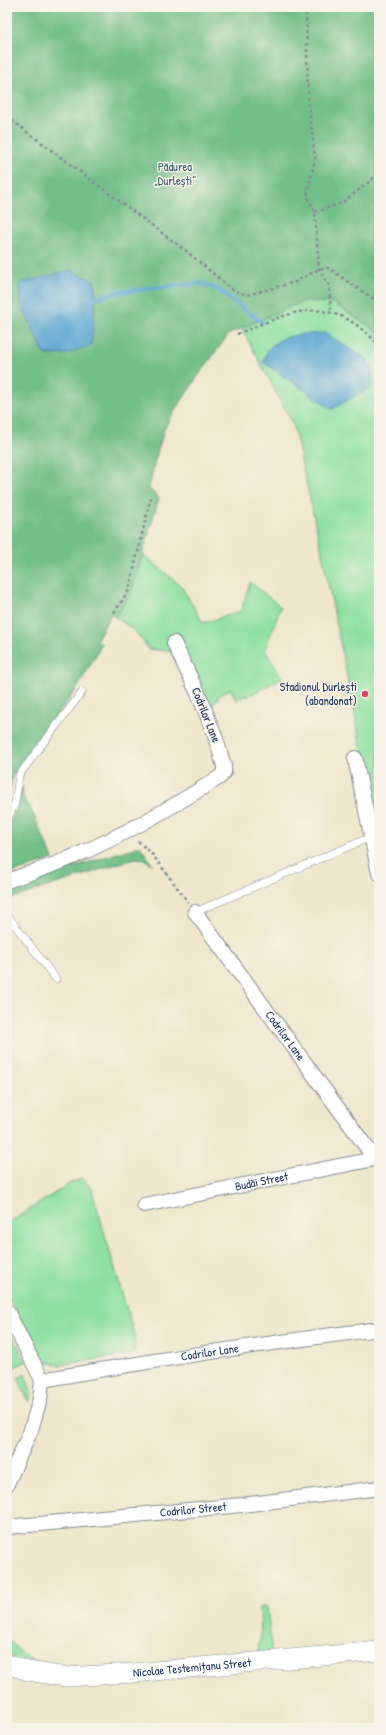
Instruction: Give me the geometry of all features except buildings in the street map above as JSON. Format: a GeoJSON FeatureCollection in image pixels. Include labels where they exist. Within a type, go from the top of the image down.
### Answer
{"type":"FeatureCollection","features":[{"type":"Feature","properties":{"kind":"street","name":"Codrilor Lane"},"geometry":{"type":"LineString","coordinates":[[7,881],[70,858],[128,831],[220,777],[224,772],[224,766],[216,739],[201,700],[174,643]]}},
{"type":"Feature","properties":{"kind":"street"},"geometry":{"type":"LineString","coordinates":[[356,758],[379,873]]}},
{"type":"Feature","properties":{"kind":"street","name":"Codrilor Lane"},"geometry":{"type":"LineString","coordinates":[[195,912],[377,1159]]}},
{"type":"Feature","properties":{"kind":"street","name":"Budăi Street"},"geometry":{"type":"LineString","coordinates":[[144,1204],[377,1159]]}},
{"type":"Feature","properties":{"kind":"street"},"geometry":{"type":"LineString","coordinates":[[7,1311],[42,1380],[40,1399],[31,1430],[7,1484]]}},
{"type":"Feature","properties":{"kind":"street","name":"Codrilor Lane"},"geometry":{"type":"LineString","coordinates":[[42,1380],[156,1360],[289,1340],[379,1329]]}},
{"type":"Feature","properties":{"kind":"street","name":"Codrilor Street"},"geometry":{"type":"LineString","coordinates":[[7,1527],[242,1505],[379,1488]]}},
{"type":"Feature","properties":{"kind":"street","name":"Nicolae Testemițanu Street"},"geometry":{"type":"LineString","coordinates":[[7,1664],[28,1671],[66,1677],[148,1672],[379,1652]]}},
{"type":"Feature","properties":{"kind":"lane"},"geometry":{"type":"LineString","coordinates":[[7,820],[15,804],[19,775],[82,692]]}},
{"type":"Feature","properties":{"kind":"lane"},"geometry":{"type":"LineString","coordinates":[[195,912],[371,837]]}},
{"type":"Feature","properties":{"kind":"lane"},"geometry":{"type":"LineString","coordinates":[[7,915],[56,979]]}},
{"type":"Feature","properties":{"kind":"path"},"geometry":{"type":"LineString","coordinates":[[306,7],[308,97],[315,158],[307,196],[315,212],[319,269],[329,285],[332,311]]}},
{"type":"Feature","properties":{"kind":"path"},"geometry":{"type":"LineString","coordinates":[[7,117],[186,251],[233,290],[247,295],[294,282],[319,269],[329,268],[379,302]]}},
{"type":"Feature","properties":{"kind":"path"},"geometry":{"type":"LineString","coordinates":[[315,212],[342,203],[379,174]]}},
{"type":"Feature","properties":{"kind":"path"},"geometry":{"type":"LineString","coordinates":[[238,334],[285,315],[304,310],[332,311],[366,331],[379,345]]}},
{"type":"Feature","properties":{"kind":"path"},"geometry":{"type":"LineString","coordinates":[[114,613],[129,590],[151,496]]}},
{"type":"Feature","properties":{"kind":"path"},"geometry":{"type":"LineString","coordinates":[[128,831],[152,854],[195,912]]}},
{"type":"Feature","properties":{"kind":"green space","name":"Pădurea „Durlești”"},"geometry":{"type":"Polygon","coordinates":[[[7,7],[379,7],[379,333],[333,303],[304,301],[229,334],[201,372],[170,418],[164,430],[155,460],[149,489],[159,498],[131,593],[115,617],[111,614],[96,641],[102,644],[78,687],[12,777],[7,808],[7,7]]]}},
{"type":"Feature","properties":{"kind":"green space","name":"Stadionul Durlești (abandonat)"},"geometry":{"type":"Polygon","coordinates":[[[304,301],[333,303],[379,333],[379,835],[322,553],[293,424],[241,327],[304,301]]]}},
{"type":"Feature","properties":{"kind":"green space"},"geometry":{"type":"Polygon","coordinates":[[[143,554],[182,587],[203,623],[241,611],[250,582],[281,607],[265,650],[282,678],[247,697],[246,695],[236,700],[231,689],[221,694],[211,707],[174,654],[170,651],[148,649],[134,631],[115,617],[131,593],[143,554]]]}},
{"type":"Feature","properties":{"kind":"green space"},"geometry":{"type":"Polygon","coordinates":[[[22,786],[23,797],[30,807],[53,859],[7,875],[7,828],[17,808],[22,786]]]}},
{"type":"Feature","properties":{"kind":"green space"},"geometry":{"type":"Polygon","coordinates":[[[140,846],[153,865],[144,859],[136,858],[7,900],[7,888],[140,846]]]}},
{"type":"Feature","properties":{"kind":"green space"},"geometry":{"type":"Polygon","coordinates":[[[82,1178],[91,1187],[134,1334],[135,1354],[60,1365],[45,1362],[7,1295],[7,1224],[69,1184],[82,1178]]]}},
{"type":"Feature","properties":{"kind":"green space"},"geometry":{"type":"Polygon","coordinates":[[[7,1325],[26,1362],[14,1367],[7,1349],[7,1325]]]}},
{"type":"Feature","properties":{"kind":"green space"},"geometry":{"type":"Polygon","coordinates":[[[25,1374],[31,1391],[29,1402],[18,1378],[25,1374]]]}},
{"type":"Feature","properties":{"kind":"green space"},"geometry":{"type":"Polygon","coordinates":[[[260,1607],[267,1607],[272,1653],[257,1654],[261,1634],[260,1607]]]}},
{"type":"Feature","properties":{"kind":"green space"},"geometry":{"type":"Polygon","coordinates":[[[7,1638],[19,1651],[30,1659],[58,1671],[12,1657],[7,1654],[7,1638]]]}},
{"type":"Feature","properties":{"kind":"water"},"geometry":{"type":"Polygon","coordinates":[[[71,270],[94,281],[96,298],[91,345],[67,354],[45,355],[21,304],[20,283],[71,270]]]}},
{"type":"Feature","properties":{"kind":"water"},"geometry":{"type":"Polygon","coordinates":[[[325,333],[367,359],[372,369],[372,387],[332,409],[263,362],[268,350],[279,340],[286,337],[325,333]]]}},
{"type":"Feature","properties":{"kind":"waterway"},"geometry":{"type":"LineString","coordinates":[[96,298],[119,292],[200,283],[218,290],[262,322]]}},
{"type":"Feature","properties":{"kind":"place","name":"Stadionul Durlești (abandonat)"},"geometry":{"type":"Point","coordinates":[365,694]}}]}
